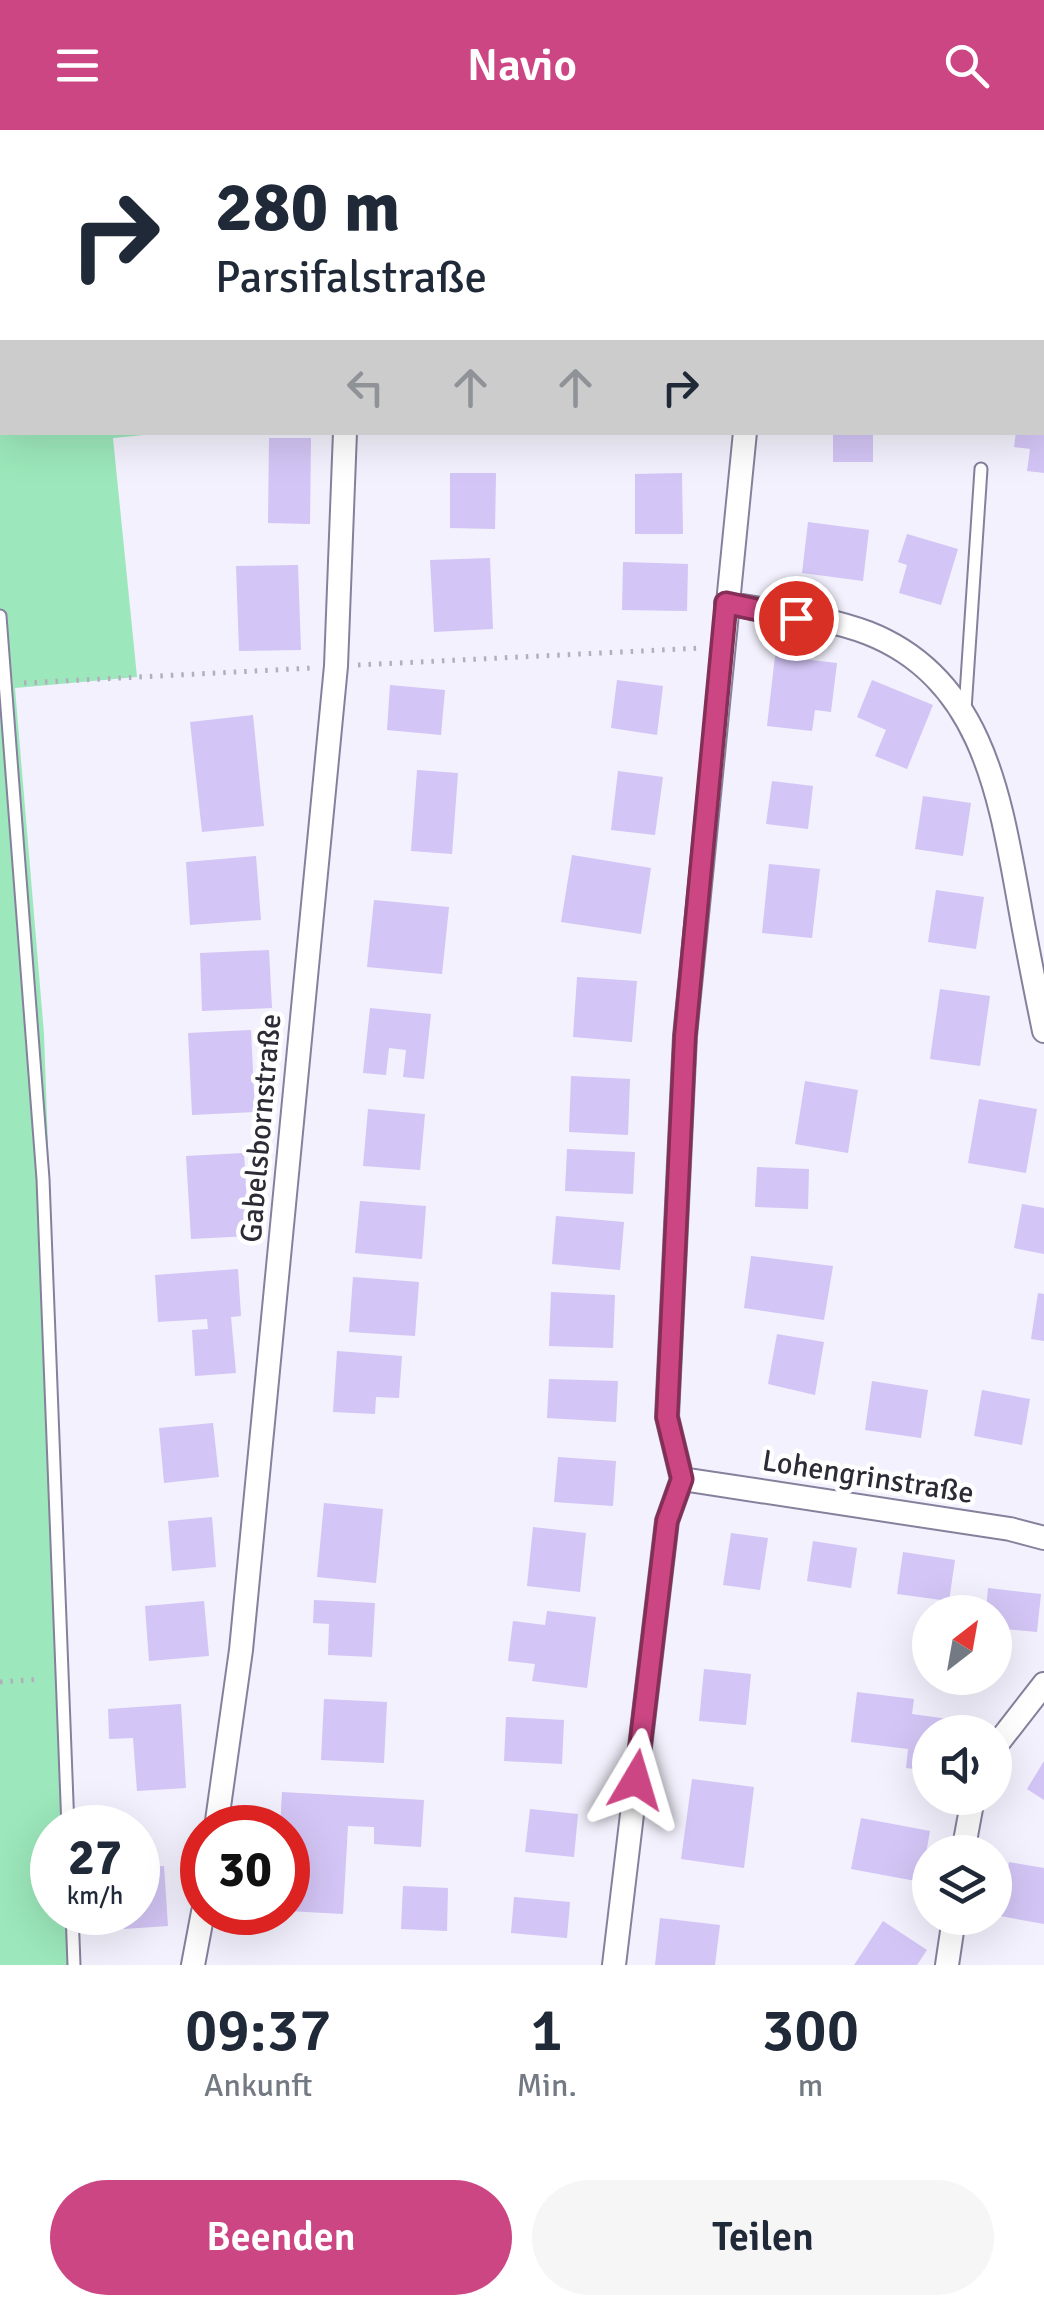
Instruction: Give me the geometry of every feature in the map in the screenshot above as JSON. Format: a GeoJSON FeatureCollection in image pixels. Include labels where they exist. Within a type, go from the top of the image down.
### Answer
{"type":"FeatureCollection","features":[{"type":"Feature","properties":{"kind":"street","name":"Gabelsbornstraße"},"geometry":{"type":"LineString","coordinates":[[219,1805],[242,1650],[334,686],[346,435]]}},
{"type":"Feature","properties":{"kind":"street"},"geometry":{"type":"LineString","coordinates":[[614,1965],[667,1521],[682,1479],[667,1417],[684,1055],[744,435]]}},
{"type":"Feature","properties":{"kind":"street"},"geometry":{"type":"LineString","coordinates":[[726,603],[866,632],[904,651],[965,710],[988,759],[1004,816],[1044,1032]]}},
{"type":"Feature","properties":{"kind":"street","name":"Lohengrinstraße"},"geometry":{"type":"LineString","coordinates":[[682,1479],[955,1520],[1044,1538]]}},
{"type":"Feature","properties":{"kind":"street"},"geometry":{"type":"LineString","coordinates":[[1012,1724],[1044,1684]]}},
{"type":"Feature","properties":{"kind":"street"},"geometry":{"type":"LineString","coordinates":[[193,1965],[199,1935]]}},
{"type":"Feature","properties":{"kind":"street"},"geometry":{"type":"LineString","coordinates":[[947,1965],[951,1935]]}},
{"type":"Feature","properties":{"kind":"lane"},"geometry":{"type":"LineString","coordinates":[[965,710],[982,469]]}},
{"type":"Feature","properties":{"kind":"lane"},"geometry":{"type":"LineString","coordinates":[[0,616],[43,1179],[67,1805]]}},
{"type":"Feature","properties":{"kind":"lane"},"geometry":{"type":"LineString","coordinates":[[73,1935],[74,1965]]}},
{"type":"Feature","properties":{"kind":"path"},"geometry":{"type":"LineString","coordinates":[[0,1682],[62,1677]]}},
{"type":"Feature","properties":{"kind":"green space"},"geometry":{"type":"Polygon","coordinates":[[[0,435],[144,435],[113,438],[137,677],[15,688],[44,1034],[67,1678],[68,1805],[30,1805],[30,1935],[69,1935],[69,1965],[0,1965],[0,435]]]}},
{"type":"Feature","properties":{"kind":"building"},"geometry":{"type":"Polygon","coordinates":[[[833,435],[873,435],[873,462],[833,462],[833,435]]]}},
{"type":"Feature","properties":{"kind":"building"},"geometry":{"type":"Polygon","coordinates":[[[1016,435],[1044,435],[1044,473],[1027,471],[1030,449],[1014,447],[1016,435]]]}},
{"type":"Feature","properties":{"kind":"building"},"geometry":{"type":"Polygon","coordinates":[[[269,438],[311,438],[310,524],[268,523],[269,438]]]}},
{"type":"Feature","properties":{"kind":"building"},"geometry":{"type":"Polygon","coordinates":[[[450,473],[496,473],[495,529],[450,528],[450,473]]]}},
{"type":"Feature","properties":{"kind":"building"},"geometry":{"type":"Polygon","coordinates":[[[682,473],[683,534],[635,534],[635,474],[682,473]]]}},
{"type":"Feature","properties":{"kind":"building"},"geometry":{"type":"Polygon","coordinates":[[[808,522],[869,530],[863,581],[802,573],[808,522]]]}},
{"type":"Feature","properties":{"kind":"building"},"geometry":{"type":"Polygon","coordinates":[[[907,534],[958,549],[941,605],[899,593],[907,565],[898,562],[907,534]]]}},
{"type":"Feature","properties":{"kind":"building"},"geometry":{"type":"Polygon","coordinates":[[[490,558],[493,629],[434,632],[430,560],[490,558]]]}},
{"type":"Feature","properties":{"kind":"building"},"geometry":{"type":"Polygon","coordinates":[[[623,562],[688,564],[687,611],[622,610],[623,562]]]}},
{"type":"Feature","properties":{"kind":"building"},"geometry":{"type":"Polygon","coordinates":[[[298,565],[301,650],[239,651],[236,566],[298,565]]]}},
{"type":"Feature","properties":{"kind":"building"},"geometry":{"type":"Polygon","coordinates":[[[775,656],[837,663],[831,712],[815,710],[812,731],[767,726],[775,656]]]}},
{"type":"Feature","properties":{"kind":"building"},"geometry":{"type":"Polygon","coordinates":[[[617,680],[663,686],[657,735],[611,728],[617,680]]]}},
{"type":"Feature","properties":{"kind":"building"},"geometry":{"type":"Polygon","coordinates":[[[872,680],[933,705],[907,769],[875,756],[886,730],[857,717],[872,680]]]}},
{"type":"Feature","properties":{"kind":"building"},"geometry":{"type":"Polygon","coordinates":[[[390,685],[445,690],[441,735],[387,730],[390,685]]]}},
{"type":"Feature","properties":{"kind":"building"},"geometry":{"type":"Polygon","coordinates":[[[253,715],[264,826],[202,832],[190,722],[253,715]]]}},
{"type":"Feature","properties":{"kind":"building"},"geometry":{"type":"Polygon","coordinates":[[[417,770],[458,773],[452,854],[411,851],[417,770]]]}},
{"type":"Feature","properties":{"kind":"building"},"geometry":{"type":"Polygon","coordinates":[[[618,771],[663,777],[655,835],[611,830],[618,771]]]}},
{"type":"Feature","properties":{"kind":"building"},"geometry":{"type":"Polygon","coordinates":[[[772,781],[813,786],[808,829],[766,824],[772,781]]]}},
{"type":"Feature","properties":{"kind":"building"},"geometry":{"type":"Polygon","coordinates":[[[923,796],[971,803],[963,856],[915,849],[923,796]]]}},
{"type":"Feature","properties":{"kind":"building"},"geometry":{"type":"Polygon","coordinates":[[[572,855],[651,868],[641,934],[561,922],[572,855]]]}},
{"type":"Feature","properties":{"kind":"building"},"geometry":{"type":"Polygon","coordinates":[[[256,856],[261,920],[190,925],[186,862],[256,856]]]}},
{"type":"Feature","properties":{"kind":"building"},"geometry":{"type":"Polygon","coordinates":[[[769,864],[820,869],[812,938],[762,933],[769,864]]]}},
{"type":"Feature","properties":{"kind":"building"},"geometry":{"type":"Polygon","coordinates":[[[936,890],[984,897],[976,949],[928,942],[936,890]]]}},
{"type":"Feature","properties":{"kind":"building"},"geometry":{"type":"Polygon","coordinates":[[[374,900],[449,907],[442,974],[367,967],[374,900]]]}},
{"type":"Feature","properties":{"kind":"building"},"geometry":{"type":"Polygon","coordinates":[[[269,950],[272,1008],[202,1011],[200,953],[269,950]]]}},
{"type":"Feature","properties":{"kind":"building"},"geometry":{"type":"Polygon","coordinates":[[[577,977],[637,981],[632,1042],[573,1037],[577,977]]]}},
{"type":"Feature","properties":{"kind":"building"},"geometry":{"type":"Polygon","coordinates":[[[940,989],[990,996],[980,1066],[930,1059],[940,989]]]}},
{"type":"Feature","properties":{"kind":"building"},"geometry":{"type":"Polygon","coordinates":[[[370,1008],[431,1014],[424,1079],[403,1077],[406,1050],[389,1048],[386,1075],[363,1073],[370,1008]]]}},
{"type":"Feature","properties":{"kind":"building"},"geometry":{"type":"Polygon","coordinates":[[[251,1030],[255,1112],[192,1115],[188,1033],[251,1030]]]}},
{"type":"Feature","properties":{"kind":"building"},"geometry":{"type":"Polygon","coordinates":[[[571,1076],[630,1079],[628,1135],[569,1132],[571,1076]]]}},
{"type":"Feature","properties":{"kind":"building"},"geometry":{"type":"Polygon","coordinates":[[[805,1081],[858,1090],[848,1153],[795,1144],[805,1081]]]}},
{"type":"Feature","properties":{"kind":"building"},"geometry":{"type":"Polygon","coordinates":[[[979,1099],[1037,1109],[1026,1173],[968,1163],[979,1099]]]}},
{"type":"Feature","properties":{"kind":"building"},"geometry":{"type":"Polygon","coordinates":[[[368,1109],[425,1114],[420,1170],[363,1166],[368,1109]]]}},
{"type":"Feature","properties":{"kind":"building"},"geometry":{"type":"Polygon","coordinates":[[[567,1149],[635,1152],[633,1194],[565,1191],[567,1149]]]}},
{"type":"Feature","properties":{"kind":"building"},"geometry":{"type":"Polygon","coordinates":[[[244,1153],[249,1236],[191,1239],[186,1156],[244,1153]]]}},
{"type":"Feature","properties":{"kind":"building"},"geometry":{"type":"Polygon","coordinates":[[[757,1167],[809,1169],[808,1209],[755,1207],[757,1167]]]}},
{"type":"Feature","properties":{"kind":"building"},"geometry":{"type":"Polygon","coordinates":[[[360,1201],[426,1206],[422,1259],[355,1253],[360,1201]]]}},
{"type":"Feature","properties":{"kind":"building"},"geometry":{"type":"Polygon","coordinates":[[[1022,1204],[1044,1208],[1044,1254],[1014,1248],[1022,1204]]]}},
{"type":"Feature","properties":{"kind":"building"},"geometry":{"type":"Polygon","coordinates":[[[556,1216],[624,1222],[620,1270],[552,1264],[556,1216]]]}},
{"type":"Feature","properties":{"kind":"building"},"geometry":{"type":"Polygon","coordinates":[[[751,1256],[833,1266],[824,1320],[744,1308],[751,1256]]]}},
{"type":"Feature","properties":{"kind":"building"},"geometry":{"type":"Polygon","coordinates":[[[238,1269],[241,1316],[231,1317],[236,1373],[195,1376],[192,1330],[208,1329],[207,1319],[158,1322],[155,1275],[238,1269]]]}},
{"type":"Feature","properties":{"kind":"building"},"geometry":{"type":"Polygon","coordinates":[[[353,1277],[419,1282],[415,1336],[349,1332],[353,1277]]]}},
{"type":"Feature","properties":{"kind":"building"},"geometry":{"type":"Polygon","coordinates":[[[551,1292],[615,1295],[613,1348],[549,1346],[551,1292]]]}},
{"type":"Feature","properties":{"kind":"building"},"geometry":{"type":"Polygon","coordinates":[[[1038,1293],[1044,1294],[1044,1341],[1031,1339],[1038,1293]]]}},
{"type":"Feature","properties":{"kind":"building"},"geometry":{"type":"Polygon","coordinates":[[[777,1334],[824,1342],[815,1395],[768,1384],[777,1334]]]}},
{"type":"Feature","properties":{"kind":"building"},"geometry":{"type":"Polygon","coordinates":[[[337,1351],[402,1356],[399,1398],[376,1397],[375,1414],[333,1412],[337,1351]]]}},
{"type":"Feature","properties":{"kind":"building"},"geometry":{"type":"Polygon","coordinates":[[[549,1379],[618,1381],[616,1422],[547,1418],[549,1379]]]}},
{"type":"Feature","properties":{"kind":"building"},"geometry":{"type":"Polygon","coordinates":[[[872,1381],[928,1390],[921,1438],[865,1430],[872,1381]]]}},
{"type":"Feature","properties":{"kind":"building"},"geometry":{"type":"Polygon","coordinates":[[[982,1390],[1030,1399],[1022,1445],[974,1436],[982,1390]]]}},
{"type":"Feature","properties":{"kind":"building"},"geometry":{"type":"Polygon","coordinates":[[[213,1423],[219,1477],[164,1483],[159,1428],[213,1423]]]}},
{"type":"Feature","properties":{"kind":"building"},"geometry":{"type":"Polygon","coordinates":[[[558,1457],[616,1461],[613,1506],[554,1502],[558,1457]]]}},
{"type":"Feature","properties":{"kind":"building"},"geometry":{"type":"Polygon","coordinates":[[[324,1503],[383,1509],[376,1583],[317,1577],[324,1503]]]}},
{"type":"Feature","properties":{"kind":"building"},"geometry":{"type":"Polygon","coordinates":[[[212,1517],[216,1567],[172,1571],[168,1521],[212,1517]]]}},
{"type":"Feature","properties":{"kind":"building"},"geometry":{"type":"Polygon","coordinates":[[[533,1527],[586,1533],[580,1592],[527,1586],[533,1527]]]}},
{"type":"Feature","properties":{"kind":"building"},"geometry":{"type":"Polygon","coordinates":[[[731,1533],[768,1538],[760,1590],[723,1585],[731,1533]]]}},
{"type":"Feature","properties":{"kind":"building"},"geometry":{"type":"Polygon","coordinates":[[[813,1541],[857,1548],[851,1588],[807,1581],[813,1541]]]}},
{"type":"Feature","properties":{"kind":"building"},"geometry":{"type":"Polygon","coordinates":[[[903,1552],[955,1560],[950,1595],[897,1594],[903,1552]]]}},
{"type":"Feature","properties":{"kind":"building"},"geometry":{"type":"Polygon","coordinates":[[[988,1588],[1041,1594],[1037,1632],[1012,1630],[1012,1595],[987,1595],[988,1588]]]}},
{"type":"Feature","properties":{"kind":"building"},"geometry":{"type":"Polygon","coordinates":[[[314,1600],[375,1603],[372,1657],[328,1655],[329,1624],[313,1623],[314,1600]]]}},
{"type":"Feature","properties":{"kind":"building"},"geometry":{"type":"Polygon","coordinates":[[[204,1601],[209,1656],[149,1661],[145,1606],[204,1601]]]}},
{"type":"Feature","properties":{"kind":"building"},"geometry":{"type":"Polygon","coordinates":[[[547,1611],[596,1617],[587,1688],[532,1681],[535,1664],[508,1661],[513,1621],[545,1625],[547,1611]]]}},
{"type":"Feature","properties":{"kind":"building"},"geometry":{"type":"Polygon","coordinates":[[[704,1669],[751,1674],[746,1725],[699,1721],[704,1669]]]}},
{"type":"Feature","properties":{"kind":"building"},"geometry":{"type":"Polygon","coordinates":[[[857,1692],[914,1699],[912,1714],[919,1715],[912,1715],[912,1769],[906,1768],[908,1749],[851,1742],[857,1692]]]}},
{"type":"Feature","properties":{"kind":"building"},"geometry":{"type":"Polygon","coordinates":[[[324,1699],[387,1702],[384,1763],[321,1760],[324,1699]]]}},
{"type":"Feature","properties":{"kind":"building"},"geometry":{"type":"Polygon","coordinates":[[[181,1704],[186,1788],[137,1791],[133,1738],[109,1739],[108,1709],[181,1704]]]}},
{"type":"Feature","properties":{"kind":"building"},"geometry":{"type":"Polygon","coordinates":[[[506,1717],[564,1720],[562,1764],[504,1761],[506,1717]]]}},
{"type":"Feature","properties":{"kind":"building"},"geometry":{"type":"Polygon","coordinates":[[[1044,1761],[1044,1800],[1027,1789],[1044,1761]]]}},
{"type":"Feature","properties":{"kind":"building"},"geometry":{"type":"Polygon","coordinates":[[[692,1779],[754,1787],[744,1868],[681,1859],[692,1779]]]}},
{"type":"Feature","properties":{"kind":"building"},"geometry":{"type":"Polygon","coordinates":[[[282,1792],[424,1800],[421,1847],[374,1844],[374,1827],[348,1826],[343,1914],[310,1912],[310,1805],[281,1805],[282,1792]]]}},
{"type":"Feature","properties":{"kind":"building"},"geometry":{"type":"Polygon","coordinates":[[[530,1809],[578,1814],[574,1857],[525,1852],[530,1809]]]}},
{"type":"Feature","properties":{"kind":"building"},"geometry":{"type":"Polygon","coordinates":[[[861,1818],[930,1831],[929,1835],[912,1835],[912,1880],[851,1869],[861,1818]]]}},
{"type":"Feature","properties":{"kind":"building"},"geometry":{"type":"Polygon","coordinates":[[[1012,1863],[1044,1868],[1044,1924],[1012,1918],[1012,1863]]]}},
{"type":"Feature","properties":{"kind":"building"},"geometry":{"type":"Polygon","coordinates":[[[160,1866],[164,1866],[168,1926],[160,1927],[160,1866]]]}},
{"type":"Feature","properties":{"kind":"building"},"geometry":{"type":"Polygon","coordinates":[[[403,1886],[448,1888],[447,1931],[401,1929],[403,1886]]]}},
{"type":"Feature","properties":{"kind":"building"},"geometry":{"type":"Polygon","coordinates":[[[514,1897],[570,1902],[567,1938],[511,1933],[514,1897]]]}},
{"type":"Feature","properties":{"kind":"building"},"geometry":{"type":"Polygon","coordinates":[[[660,1918],[720,1925],[715,1965],[655,1965],[660,1918]]]}},
{"type":"Feature","properties":{"kind":"building"},"geometry":{"type":"Polygon","coordinates":[[[883,1921],[927,1950],[917,1965],[854,1965],[883,1921]]]}},
{"type":"Feature","properties":{"kind":"route"},"geometry":{"type":"LineString","coordinates":[[636,1780],[667,1521],[682,1479],[667,1417],[685,1036],[726,603],[796,618]]}}]}
